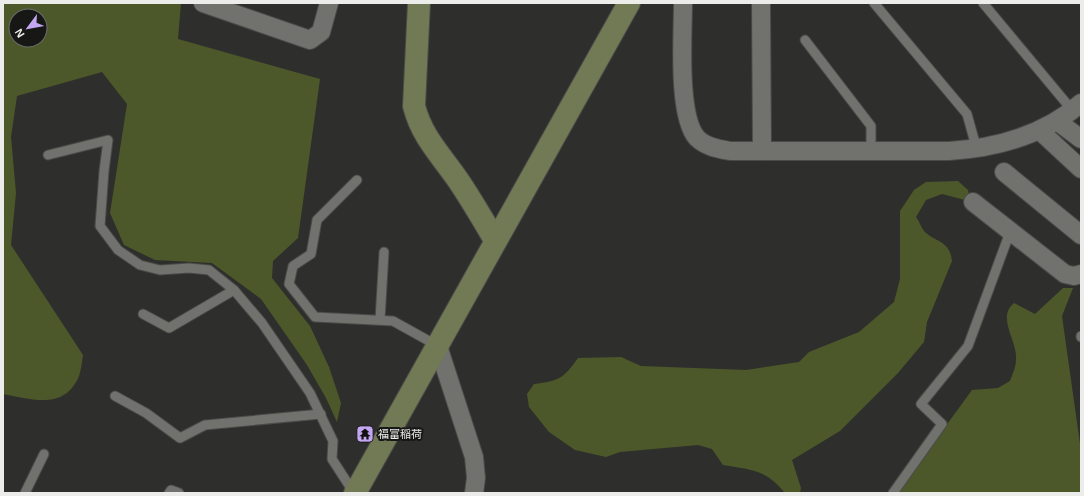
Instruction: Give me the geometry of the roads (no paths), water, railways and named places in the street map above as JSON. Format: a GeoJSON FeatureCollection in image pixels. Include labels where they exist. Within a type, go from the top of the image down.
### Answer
{"type":"FeatureCollection","features":[{"type":"Feature","properties":{"kind":"street"},"geometry":{"type":"LineString","coordinates":[[203,3],[310,40],[321,32],[330,3]]}},
{"type":"Feature","properties":{"kind":"street"},"geometry":{"type":"LineString","coordinates":[[419,3],[414,106],[418,122],[425,137],[458,180],[495,240]]}},
{"type":"Feature","properties":{"kind":"street"},"geometry":{"type":"LineString","coordinates":[[354,493],[438,346],[495,240],[629,3]]}},
{"type":"Feature","properties":{"kind":"street"},"geometry":{"type":"LineString","coordinates":[[683,3],[684,102],[688,121],[697,138],[712,148],[730,151],[978,150],[1012,141],[1039,130],[1057,121],[1077,107]]}},
{"type":"Feature","properties":{"kind":"street"},"geometry":{"type":"LineString","coordinates":[[761,3],[762,151]]}},
{"type":"Feature","properties":{"kind":"street"},"geometry":{"type":"LineString","coordinates":[[1057,121],[1081,139]]}},
{"type":"Feature","properties":{"kind":"street"},"geometry":{"type":"LineString","coordinates":[[1039,130],[1081,169]]}},
{"type":"Feature","properties":{"kind":"street"},"geometry":{"type":"LineString","coordinates":[[1004,172],[1081,234]]}},
{"type":"Feature","properties":{"kind":"street"},"geometry":{"type":"LineString","coordinates":[[973,202],[1065,274],[1074,276],[1081,274]]}},
{"type":"Feature","properties":{"kind":"street"},"geometry":{"type":"LineString","coordinates":[[438,346],[474,457],[476,478],[474,493]]}},
{"type":"Feature","properties":{"kind":"lane"},"geometry":{"type":"LineString","coordinates":[[874,3],[967,114],[978,150]]}},
{"type":"Feature","properties":{"kind":"lane"},"geometry":{"type":"LineString","coordinates":[[983,3],[1077,107]]}},
{"type":"Feature","properties":{"kind":"lane"},"geometry":{"type":"LineString","coordinates":[[805,40],[871,126],[871,151]]}},
{"type":"Feature","properties":{"kind":"lane"},"geometry":{"type":"LineString","coordinates":[[48,155],[108,140],[100,226],[118,250],[140,265],[160,270],[190,268],[209,270],[234,290],[262,323],[310,393],[322,414],[333,441],[332,459],[354,493]]}},
{"type":"Feature","properties":{"kind":"lane"},"geometry":{"type":"LineString","coordinates":[[357,180],[317,220],[311,254],[293,266],[288,284],[315,318],[394,321],[438,346]]}},
{"type":"Feature","properties":{"kind":"lane"},"geometry":{"type":"LineString","coordinates":[[893,493],[942,424],[921,404],[968,346],[1010,232]]}},
{"type":"Feature","properties":{"kind":"lane"},"geometry":{"type":"LineString","coordinates":[[380,320],[384,252]]}},
{"type":"Feature","properties":{"kind":"lane"},"geometry":{"type":"LineString","coordinates":[[143,314],[169,328],[234,290]]}},
{"type":"Feature","properties":{"kind":"lane"},"geometry":{"type":"LineString","coordinates":[[115,396],[146,414],[180,438],[205,425],[322,414]]}},
{"type":"Feature","properties":{"kind":"lane"},"geometry":{"type":"LineString","coordinates":[[25,493],[44,454]]}},
{"type":"Feature","properties":{"kind":"lane"},"geometry":{"type":"LineString","coordinates":[[169,493],[171,490],[179,493]]}},
{"type":"Feature","properties":{"kind":"place","name":"福富稲荷"},"geometry":{"type":"Point","coordinates":[365,434]}}]}
